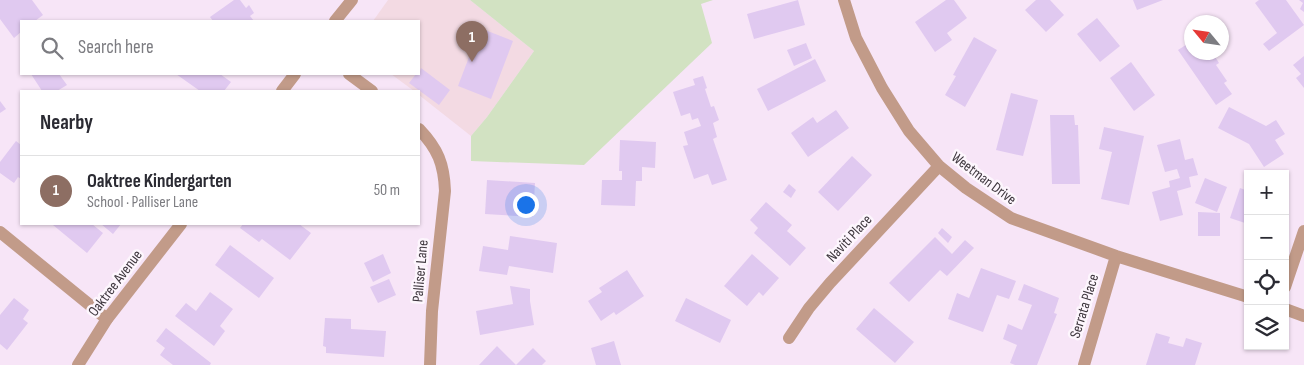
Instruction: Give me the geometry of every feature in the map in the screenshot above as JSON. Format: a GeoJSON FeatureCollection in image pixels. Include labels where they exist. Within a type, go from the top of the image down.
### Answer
{"type":"FeatureCollection","features":[{"type":"Feature","properties":{"kind":"street"},"geometry":{"type":"LineString","coordinates":[[337,20],[352,0]]}},
{"type":"Feature","properties":{"kind":"street","name":"Weetman Drive"},"geometry":{"type":"LineString","coordinates":[[844,0],[856,38],[882,88],[909,131],[939,166],[966,188],[1011,218],[1116,256],[1244,296]]}},
{"type":"Feature","properties":{"kind":"street"},"geometry":{"type":"LineString","coordinates":[[283,90],[295,75]]}},
{"type":"Feature","properties":{"kind":"street"},"geometry":{"type":"LineString","coordinates":[[350,75],[371,90]]}},
{"type":"Feature","properties":{"kind":"street","name":"Palliser Lane"},"geometry":{"type":"LineString","coordinates":[[420,130],[440,156],[444,172],[445,191],[432,311],[430,365]]}},
{"type":"Feature","properties":{"kind":"street","name":"Naviti Place"},"geometry":{"type":"LineString","coordinates":[[789,338],[809,308],[830,283],[939,166]]}},
{"type":"Feature","properties":{"kind":"street","name":"Oaktree Avenue"},"geometry":{"type":"LineString","coordinates":[[78,365],[107,319],[180,225]]}},
{"type":"Feature","properties":{"kind":"street"},"geometry":{"type":"LineString","coordinates":[[0,232],[107,319]]}},
{"type":"Feature","properties":{"kind":"street"},"geometry":{"type":"LineString","coordinates":[[1289,275],[1304,232]]}},
{"type":"Feature","properties":{"kind":"street","name":"Serrata Place"},"geometry":{"type":"LineString","coordinates":[[1084,365],[1116,256]]}},
{"type":"Feature","properties":{"kind":"street"},"geometry":{"type":"LineString","coordinates":[[1289,310],[1304,316]]}},
{"type":"Feature","properties":{"kind":"shaded area"},"geometry":{"type":"Polygon","coordinates":[[[388,0],[470,0],[534,51],[487,117],[471,136],[420,96],[420,90],[413,90],[392,75],[420,75],[420,20],[374,20],[388,0]]]}},
{"type":"Feature","properties":{"kind":"green space"},"geometry":{"type":"Polygon","coordinates":[[[470,0],[713,0],[701,4],[712,43],[584,165],[471,161],[471,136],[487,117],[534,51],[470,0]]]}},
{"type":"Feature","properties":{"kind":"building"},"geometry":{"type":"Polygon","coordinates":[[[0,0],[32,0],[43,15],[36,20],[20,20],[20,33],[14,38],[0,19],[0,0]]]}},
{"type":"Feature","properties":{"kind":"building"},"geometry":{"type":"Polygon","coordinates":[[[234,0],[240,0],[246,8],[249,5],[254,13],[250,16],[253,20],[212,20],[210,17],[234,0]]]}},
{"type":"Feature","properties":{"kind":"building"},"geometry":{"type":"Polygon","coordinates":[[[798,0],[805,25],[754,39],[747,14],[798,0]]]}},
{"type":"Feature","properties":{"kind":"building"},"geometry":{"type":"Polygon","coordinates":[[[946,0],[954,0],[967,18],[947,33],[952,40],[935,52],[915,22],[946,0]]]}},
{"type":"Feature","properties":{"kind":"building"},"geometry":{"type":"Polygon","coordinates":[[[1036,0],[1050,0],[1064,15],[1046,32],[1025,10],[1036,0]]]}},
{"type":"Feature","properties":{"kind":"building"},"geometry":{"type":"Polygon","coordinates":[[[1133,0],[1163,0],[1137,10],[1133,0]]]}},
{"type":"Feature","properties":{"kind":"building"},"geometry":{"type":"Polygon","coordinates":[[[1259,0],[1286,0],[1304,25],[1269,51],[1263,44],[1277,33],[1255,3],[1259,0]]]}},
{"type":"Feature","properties":{"kind":"building"},"geometry":{"type":"Polygon","coordinates":[[[1299,0],[1304,0],[1304,12],[1300,9],[1303,3],[1299,0]]]}},
{"type":"Feature","properties":{"kind":"building"},"geometry":{"type":"Polygon","coordinates":[[[1097,18],[1120,46],[1100,62],[1077,34],[1097,18]]]}},
{"type":"Feature","properties":{"kind":"building"},"geometry":{"type":"Polygon","coordinates":[[[480,28],[513,41],[491,99],[458,86],[480,28]]]}},
{"type":"Feature","properties":{"kind":"building"},"geometry":{"type":"Polygon","coordinates":[[[974,37],[997,50],[965,107],[945,95],[956,76],[953,75],[974,37]]]}},
{"type":"Feature","properties":{"kind":"building"},"geometry":{"type":"Polygon","coordinates":[[[806,43],[812,58],[794,66],[787,50],[806,43]]]}},
{"type":"Feature","properties":{"kind":"building"},"geometry":{"type":"Polygon","coordinates":[[[1184,46],[1184,59],[1178,50],[1184,46]]]}},
{"type":"Feature","properties":{"kind":"building"},"geometry":{"type":"Polygon","coordinates":[[[1304,56],[1304,88],[1296,78],[1301,74],[1293,65],[1304,56]]]}},
{"type":"Feature","properties":{"kind":"building"},"geometry":{"type":"Polygon","coordinates":[[[815,59],[826,81],[768,111],[757,89],[815,59]]]}},
{"type":"Feature","properties":{"kind":"building"},"geometry":{"type":"Polygon","coordinates":[[[1185,60],[1217,60],[1219,63],[1216,65],[1227,81],[1224,83],[1232,94],[1216,105],[1185,60]]]}},
{"type":"Feature","properties":{"kind":"building"},"geometry":{"type":"Polygon","coordinates":[[[1131,62],[1155,95],[1134,111],[1110,78],[1131,62]]]}},
{"type":"Feature","properties":{"kind":"building"},"geometry":{"type":"Polygon","coordinates":[[[421,68],[450,90],[439,105],[409,83],[415,75],[420,75],[421,68]]]}},
{"type":"Feature","properties":{"kind":"building"},"geometry":{"type":"Polygon","coordinates":[[[32,75],[60,75],[67,85],[59,90],[41,90],[32,75]]]}},
{"type":"Feature","properties":{"kind":"building"},"geometry":{"type":"Polygon","coordinates":[[[177,75],[221,75],[231,82],[225,90],[199,90],[177,75]]]}},
{"type":"Feature","properties":{"kind":"building"},"geometry":{"type":"Polygon","coordinates":[[[703,76],[711,107],[714,106],[719,120],[713,123],[717,137],[713,139],[727,180],[712,185],[708,174],[694,179],[683,146],[688,145],[684,132],[701,126],[698,118],[692,120],[690,113],[681,116],[673,92],[695,85],[693,79],[703,76]]]}},
{"type":"Feature","properties":{"kind":"building"},"geometry":{"type":"Polygon","coordinates":[[[1011,93],[1038,100],[1023,156],[996,150],[1011,93]]]}},
{"type":"Feature","properties":{"kind":"building"},"geometry":{"type":"Polygon","coordinates":[[[0,101],[6,109],[0,113],[0,101]]]}},
{"type":"Feature","properties":{"kind":"building"},"geometry":{"type":"Polygon","coordinates":[[[1229,107],[1266,126],[1276,120],[1285,134],[1275,140],[1284,154],[1264,167],[1249,144],[1218,128],[1229,107]]]}},
{"type":"Feature","properties":{"kind":"building"},"geometry":{"type":"Polygon","coordinates":[[[836,110],[849,128],[808,157],[791,133],[813,117],[817,123],[836,110]]]}},
{"type":"Feature","properties":{"kind":"building"},"geometry":{"type":"Polygon","coordinates":[[[1050,115],[1074,115],[1075,125],[1078,125],[1080,184],[1052,184],[1050,115]]]}},
{"type":"Feature","properties":{"kind":"building"},"geometry":{"type":"Polygon","coordinates":[[[1104,127],[1144,136],[1129,205],[1101,199],[1112,152],[1099,149],[1104,127]]]}},
{"type":"Feature","properties":{"kind":"building"},"geometry":{"type":"Polygon","coordinates":[[[1180,139],[1185,160],[1193,158],[1198,175],[1189,177],[1191,187],[1177,191],[1183,215],[1160,221],[1152,192],[1170,187],[1169,181],[1180,178],[1177,169],[1165,172],[1157,145],[1180,139]]]}},
{"type":"Feature","properties":{"kind":"building"},"geometry":{"type":"Polygon","coordinates":[[[620,140],[656,142],[655,168],[642,167],[642,181],[636,181],[635,206],[601,205],[602,180],[622,180],[622,171],[619,171],[620,140]]]}},
{"type":"Feature","properties":{"kind":"building"},"geometry":{"type":"Polygon","coordinates":[[[16,141],[20,144],[20,178],[18,177],[14,183],[0,173],[0,162],[16,141]]]}},
{"type":"Feature","properties":{"kind":"building"},"geometry":{"type":"Polygon","coordinates":[[[852,156],[872,175],[838,211],[818,192],[852,156]]]}},
{"type":"Feature","properties":{"kind":"building"},"geometry":{"type":"Polygon","coordinates":[[[1205,178],[1227,187],[1217,212],[1195,203],[1205,178]]]}},
{"type":"Feature","properties":{"kind":"building"},"geometry":{"type":"Polygon","coordinates":[[[487,180],[535,183],[533,217],[485,214],[487,180]]]}},
{"type":"Feature","properties":{"kind":"building"},"geometry":{"type":"Polygon","coordinates":[[[789,184],[796,190],[791,198],[783,192],[789,184]]]}},
{"type":"Feature","properties":{"kind":"building"},"geometry":{"type":"Polygon","coordinates":[[[1240,188],[1244,190],[1244,223],[1230,218],[1240,188]]]}},
{"type":"Feature","properties":{"kind":"building"},"geometry":{"type":"Polygon","coordinates":[[[766,202],[792,225],[787,231],[806,248],[790,266],[754,233],[758,228],[750,220],[766,202]]]}},
{"type":"Feature","properties":{"kind":"building"},"geometry":{"type":"Polygon","coordinates":[[[1198,212],[1220,213],[1220,236],[1198,236],[1198,212]]]}},
{"type":"Feature","properties":{"kind":"building"},"geometry":{"type":"Polygon","coordinates":[[[53,225],[93,225],[103,233],[87,253],[53,225]]]}},
{"type":"Feature","properties":{"kind":"building"},"geometry":{"type":"Polygon","coordinates":[[[102,225],[120,225],[113,234],[102,225]]]}},
{"type":"Feature","properties":{"kind":"building"},"geometry":{"type":"Polygon","coordinates":[[[242,225],[300,225],[311,233],[290,260],[262,239],[259,242],[240,228],[242,225]]]}},
{"type":"Feature","properties":{"kind":"building"},"geometry":{"type":"Polygon","coordinates":[[[942,228],[952,237],[948,243],[938,233],[942,228]]]}},
{"type":"Feature","properties":{"kind":"building"},"geometry":{"type":"Polygon","coordinates":[[[510,236],[557,243],[553,273],[509,266],[507,275],[479,271],[483,246],[508,250],[510,236]]]}},
{"type":"Feature","properties":{"kind":"building"},"geometry":{"type":"Polygon","coordinates":[[[935,237],[952,254],[965,240],[974,248],[947,276],[940,270],[909,302],[889,283],[935,237]]]}},
{"type":"Feature","properties":{"kind":"building"},"geometry":{"type":"Polygon","coordinates":[[[230,245],[274,278],[259,298],[215,265],[230,245]]]}},
{"type":"Feature","properties":{"kind":"building"},"geometry":{"type":"Polygon","coordinates":[[[383,254],[391,273],[373,282],[364,263],[383,254]]]}},
{"type":"Feature","properties":{"kind":"building"},"geometry":{"type":"Polygon","coordinates":[[[752,254],[779,278],[763,296],[759,292],[747,306],[724,286],[752,254]]]}},
{"type":"Feature","properties":{"kind":"building"},"geometry":{"type":"Polygon","coordinates":[[[981,268],[1016,281],[1009,299],[997,295],[983,332],[948,319],[957,293],[969,298],[981,268]]]}},
{"type":"Feature","properties":{"kind":"building"},"geometry":{"type":"Polygon","coordinates":[[[627,270],[644,296],[616,315],[614,312],[601,321],[588,301],[602,292],[599,288],[627,270]]]}},
{"type":"Feature","properties":{"kind":"building"},"geometry":{"type":"Polygon","coordinates":[[[389,279],[396,295],[378,303],[370,287],[389,279]]]}},
{"type":"Feature","properties":{"kind":"building"},"geometry":{"type":"Polygon","coordinates":[[[1024,284],[1059,298],[1054,313],[1057,314],[1037,365],[1015,365],[1010,363],[1017,345],[1003,339],[1008,324],[1022,330],[1032,305],[1018,300],[1024,284]]]}},
{"type":"Feature","properties":{"kind":"building"},"geometry":{"type":"Polygon","coordinates":[[[510,286],[530,289],[534,325],[480,335],[476,311],[513,304],[510,286]]]}},
{"type":"Feature","properties":{"kind":"building"},"geometry":{"type":"Polygon","coordinates":[[[210,292],[233,309],[220,326],[225,331],[214,346],[175,316],[186,303],[196,311],[210,292]]]}},
{"type":"Feature","properties":{"kind":"building"},"geometry":{"type":"Polygon","coordinates":[[[14,298],[29,310],[23,319],[28,323],[7,350],[0,344],[0,315],[14,298]]]}},
{"type":"Feature","properties":{"kind":"building"},"geometry":{"type":"Polygon","coordinates":[[[686,298],[731,320],[720,343],[675,321],[686,298]]]}},
{"type":"Feature","properties":{"kind":"building"},"geometry":{"type":"Polygon","coordinates":[[[874,308],[914,342],[895,363],[856,329],[874,308]]]}},
{"type":"Feature","properties":{"kind":"building"},"geometry":{"type":"Polygon","coordinates":[[[325,318],[351,319],[351,329],[386,331],[384,357],[326,353],[326,347],[323,346],[325,318]]]}},
{"type":"Feature","properties":{"kind":"building"},"geometry":{"type":"Polygon","coordinates":[[[166,328],[211,363],[210,365],[173,365],[160,355],[165,348],[156,341],[166,328]]]}},
{"type":"Feature","properties":{"kind":"building"},"geometry":{"type":"Polygon","coordinates":[[[1156,333],[1170,337],[1168,343],[1183,347],[1186,338],[1202,343],[1195,365],[1146,365],[1156,333]]]}},
{"type":"Feature","properties":{"kind":"building"},"geometry":{"type":"Polygon","coordinates":[[[614,341],[621,365],[596,365],[591,348],[614,341]]]}},
{"type":"Feature","properties":{"kind":"building"},"geometry":{"type":"Polygon","coordinates":[[[497,346],[516,365],[479,365],[497,346]]]}},
{"type":"Feature","properties":{"kind":"building"},"geometry":{"type":"Polygon","coordinates":[[[533,348],[546,361],[542,365],[516,365],[533,348]]]}},
{"type":"Feature","properties":{"kind":"place","name":"Oaktree Kindergarten"},"geometry":{"type":"Point","coordinates":[472,62]}}]}
